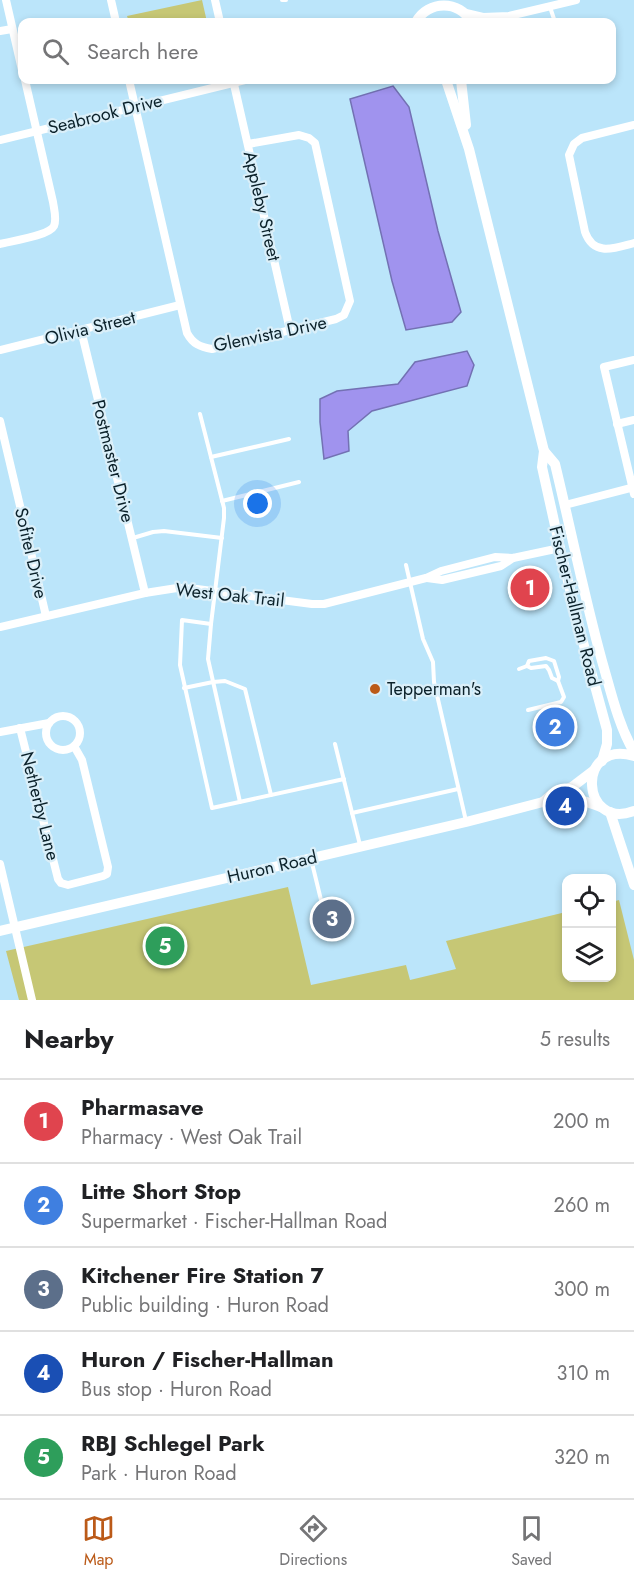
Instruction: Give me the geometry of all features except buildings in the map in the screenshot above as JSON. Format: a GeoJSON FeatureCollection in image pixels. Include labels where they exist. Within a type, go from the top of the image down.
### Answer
{"type":"FeatureCollection","features":[{"type":"Feature","properties":{"kind":"main road"},"geometry":{"type":"LineString","coordinates":[[418,18],[426,5],[440,2],[449,3],[462,10]]}},
{"type":"Feature","properties":{"kind":"main road","name":"Fischer-Hallman Road"},"geometry":{"type":"LineString","coordinates":[[447,84],[469,149],[544,451],[542,467],[560,548],[607,730],[607,744],[602,761]]}},
{"type":"Feature","properties":{"kind":"main road","name":"Fischer-Hallman Road"},"geometry":{"type":"LineString","coordinates":[[461,84],[469,149]]}},
{"type":"Feature","properties":{"kind":"main road","name":"Fischer-Hallman Road"},"geometry":{"type":"LineString","coordinates":[[544,451],[555,464],[592,625],[617,715],[634,754]]}},
{"type":"Feature","properties":{"kind":"main road"},"geometry":{"type":"LineString","coordinates":[[560,548],[567,555],[570,568],[580,574]]}},
{"type":"Feature","properties":{"kind":"main road"},"geometry":{"type":"LineString","coordinates":[[602,761],[615,754],[634,754]]}},
{"type":"Feature","properties":{"kind":"main road","name":"Huron Road"},"geometry":{"type":"LineString","coordinates":[[543,802],[551,795],[572,787],[594,771],[602,761]]}},
{"type":"Feature","properties":{"kind":"main road"},"geometry":{"type":"LineString","coordinates":[[594,771],[591,788],[595,798],[606,809],[634,885]]}},
{"type":"Feature","properties":{"kind":"main road","name":"Huron Road"},"geometry":{"type":"LineString","coordinates":[[0,931],[543,802],[575,800],[619,814],[634,811]]}},
{"type":"Feature","properties":{"kind":"street"},"geometry":{"type":"LineString","coordinates":[[6,0],[18,54]]}},
{"type":"Feature","properties":{"kind":"street"},"geometry":{"type":"LineString","coordinates":[[111,0],[115,18]]}},
{"type":"Feature","properties":{"kind":"street"},"geometry":{"type":"LineString","coordinates":[[215,0],[219,18]]}},
{"type":"Feature","properties":{"kind":"street"},"geometry":{"type":"LineString","coordinates":[[505,18],[549,3],[576,0]]}},
{"type":"Feature","properties":{"kind":"street"},"geometry":{"type":"LineString","coordinates":[[462,10],[483,17],[509,16]]}},
{"type":"Feature","properties":{"kind":"street"},"geometry":{"type":"LineString","coordinates":[[0,32],[12,29]]}},
{"type":"Feature","properties":{"kind":"street"},"geometry":{"type":"LineString","coordinates":[[0,244],[48,232],[54,226],[53,202],[26,84]]}},
{"type":"Feature","properties":{"kind":"street","name":"Glenvista Drive"},"geometry":{"type":"LineString","coordinates":[[130,84],[187,333],[190,340],[202,347],[212,349],[336,319],[344,315],[350,301],[315,143],[300,135],[248,144]]}},
{"type":"Feature","properties":{"kind":"street","name":"Seabrook Drive"},"geometry":{"type":"LineString","coordinates":[[0,140],[222,84]]}},
{"type":"Feature","properties":{"kind":"street","name":"Appleby Street"},"geometry":{"type":"LineString","coordinates":[[235,84],[290,330]]}},
{"type":"Feature","properties":{"kind":"street"},"geometry":{"type":"LineString","coordinates":[[634,125],[582,138],[574,144],[569,155],[585,232],[590,241],[599,248],[605,249],[634,243]]}},
{"type":"Feature","properties":{"kind":"street","name":"Olivia Street"},"geometry":{"type":"LineString","coordinates":[[0,350],[180,305]]}},
{"type":"Feature","properties":{"kind":"street","name":"Postmaster Drive"},"geometry":{"type":"LineString","coordinates":[[81,330],[145,593]]}},
{"type":"Feature","properties":{"kind":"street"},"geometry":{"type":"LineString","coordinates":[[565,504],[633,490],[604,368],[634,360]]}},
{"type":"Feature","properties":{"kind":"street"},"geometry":{"type":"LineString","coordinates":[[617,424],[634,420]]}},
{"type":"Feature","properties":{"kind":"street","name":"Sofitel Drive"},"geometry":{"type":"LineString","coordinates":[[0,421],[46,616]]}},
{"type":"Feature","properties":{"kind":"street","name":"West Oak Trail"},"geometry":{"type":"LineString","coordinates":[[0,627],[145,593],[177,588],[324,604],[426,578],[442,580],[501,566],[513,558],[560,548]]}},
{"type":"Feature","properties":{"kind":"street"},"geometry":{"type":"LineString","coordinates":[[56,717],[73,719],[77,723],[79,740],[74,746],[63,750],[52,747],[46,737],[49,723],[56,717]]}},
{"type":"Feature","properties":{"kind":"street"},"geometry":{"type":"LineString","coordinates":[[0,732],[49,723]]}},
{"type":"Feature","properties":{"kind":"street","name":"Netherby Lane"},"geometry":{"type":"LineString","coordinates":[[20,728],[57,879],[68,885],[103,876],[107,873],[108,867],[82,760],[74,746]]}},
{"type":"Feature","properties":{"kind":"street"},"geometry":{"type":"LineString","coordinates":[[0,864],[32,1000]]}},
{"type":"Feature","properties":{"kind":"lane"},"geometry":{"type":"LineString","coordinates":[[549,3],[554,18]]}},
{"type":"Feature","properties":{"kind":"lane"},"geometry":{"type":"LineString","coordinates":[[200,414],[222,501],[224,518],[208,659],[240,802]]}},
{"type":"Feature","properties":{"kind":"lane"},"geometry":{"type":"LineString","coordinates":[[211,457],[289,439]]}},
{"type":"Feature","properties":{"kind":"lane"},"geometry":{"type":"LineString","coordinates":[[222,501],[299,482]]}},
{"type":"Feature","properties":{"kind":"lane"},"geometry":{"type":"LineString","coordinates":[[132,538],[164,531],[222,538]]}},
{"type":"Feature","properties":{"kind":"lane"},"geometry":{"type":"LineString","coordinates":[[406,565],[423,639],[433,662],[434,682],[466,822]]}},
{"type":"Feature","properties":{"kind":"lane"},"geometry":{"type":"LineString","coordinates":[[211,624],[182,620],[180,665],[212,808],[344,779]]}},
{"type":"Feature","properties":{"kind":"lane"},"geometry":{"type":"LineString","coordinates":[[519,669],[527,666],[530,661],[546,658],[554,661],[564,697],[561,702],[528,710]]}},
{"type":"Feature","properties":{"kind":"lane"},"geometry":{"type":"LineString","coordinates":[[527,666],[531,668],[546,666],[552,678],[558,681]]}},
{"type":"Feature","properties":{"kind":"lane"},"geometry":{"type":"LineString","coordinates":[[184,688],[225,681],[245,689],[271,795]]}},
{"type":"Feature","properties":{"kind":"lane"},"geometry":{"type":"LineString","coordinates":[[335,744],[360,846]]}},
{"type":"Feature","properties":{"kind":"lane"},"geometry":{"type":"LineString","coordinates":[[352,813],[458,789]]}},
{"type":"Feature","properties":{"kind":"lane"},"geometry":{"type":"LineString","coordinates":[[311,858],[322,904]]}},
{"type":"Feature","properties":{"kind":"shaded area"},"geometry":{"type":"Polygon","coordinates":[[[202,0],[206,18],[128,18],[127,16],[202,0]]]}},
{"type":"Feature","properties":{"kind":"shaded area"},"geometry":{"type":"Polygon","coordinates":[[[393,86],[409,107],[438,231],[461,312],[452,322],[406,330],[392,281],[350,99],[393,86]]]}},
{"type":"Feature","properties":{"kind":"shaded area"},"geometry":{"type":"Polygon","coordinates":[[[467,351],[474,365],[467,386],[372,411],[348,431],[349,451],[324,459],[320,399],[337,391],[398,384],[415,362],[467,351]]]}},
{"type":"Feature","properties":{"kind":"shaded area"},"geometry":{"type":"Polygon","coordinates":[[[288,887],[311,985],[406,965],[410,980],[456,969],[446,941],[562,913],[562,982],[616,982],[616,901],[619,900],[634,960],[634,1000],[19,1000],[6,951],[288,887]]]}},
{"type":"Feature","properties":{"kind":"place","name":"Pharmasave"},"geometry":{"type":"Point","coordinates":[530,588]}},
{"type":"Feature","properties":{"kind":"place","name":"Tepperman's"},"geometry":{"type":"Point","coordinates":[375,689]}},
{"type":"Feature","properties":{"kind":"place","name":"Litte Short Stop"},"geometry":{"type":"Point","coordinates":[555,727]}},
{"type":"Feature","properties":{"kind":"place","name":"Huron / Fischer-Hallman"},"geometry":{"type":"Point","coordinates":[565,806]}},
{"type":"Feature","properties":{"kind":"place","name":"Kitchener Fire Station 7"},"geometry":{"type":"Point","coordinates":[332,919]}},
{"type":"Feature","properties":{"kind":"place","name":"RBJ Schlegel Park"},"geometry":{"type":"Point","coordinates":[165,946]}}]}
